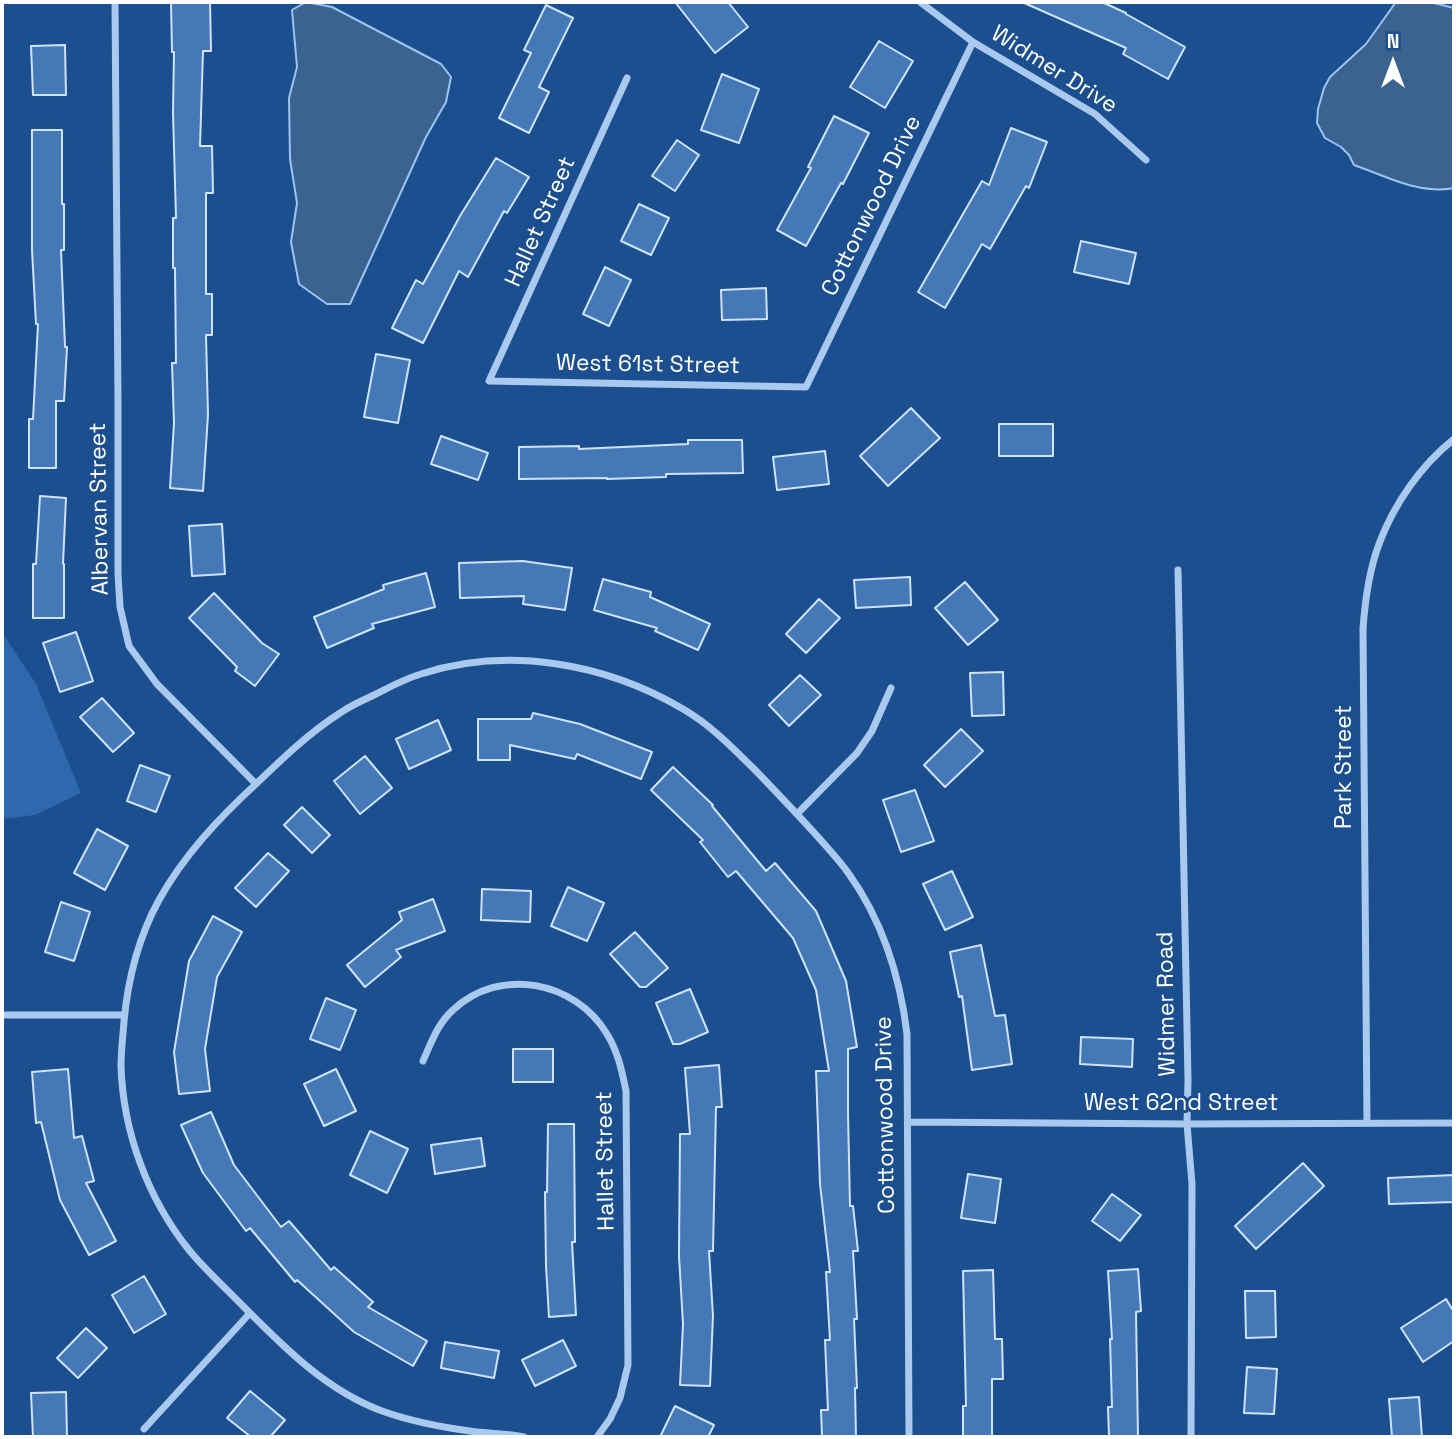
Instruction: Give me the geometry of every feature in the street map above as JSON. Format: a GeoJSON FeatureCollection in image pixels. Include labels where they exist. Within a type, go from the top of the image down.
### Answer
{"type":"FeatureCollection","features":[{"type":"Feature","properties":{"kind":"street","name":"Albervan Street"},"geometry":{"type":"LineString","coordinates":[[116,2],[117,574],[120,607],[129,646],[157,684],[256,784]]}},
{"type":"Feature","properties":{"kind":"street"},"geometry":{"type":"LineString","coordinates":[[920,2],[973,42]]}},
{"type":"Feature","properties":{"kind":"street","name":"Cottonwood Drive"},"geometry":{"type":"LineString","coordinates":[[806,387],[973,42]]}},
{"type":"Feature","properties":{"kind":"street","name":"Widmer Drive"},"geometry":{"type":"LineString","coordinates":[[973,42],[1095,114],[1146,160]]}},
{"type":"Feature","properties":{"kind":"street","name":"Hallet Street"},"geometry":{"type":"LineString","coordinates":[[489,381],[627,78]]}},
{"type":"Feature","properties":{"kind":"street","name":"West 61st Street"},"geometry":{"type":"LineString","coordinates":[[489,381],[806,387]]}},
{"type":"Feature","properties":{"kind":"street","name":"Park Street"},"geometry":{"type":"LineString","coordinates":[[1367,1123],[1363,643],[1365,598],[1379,544],[1391,518],[1427,464],[1454,439]]}},
{"type":"Feature","properties":{"kind":"street","name":"Widmer Road"},"geometry":{"type":"LineString","coordinates":[[1178,570],[1187,1124],[1192,1184],[1191,1437]]}},
{"type":"Feature","properties":{"kind":"street","name":"Cottonwood Drive"},"geometry":{"type":"LineString","coordinates":[[256,784],[314,731],[343,710],[400,681],[461,665],[513,660],[564,664],[599,672],[642,688],[685,710],[725,741],[798,813],[848,872],[870,909],[889,951],[903,999],[907,1034],[909,1437]]}},
{"type":"Feature","properties":{"kind":"street"},"geometry":{"type":"LineString","coordinates":[[798,813],[857,753],[872,731],[891,688]]}},
{"type":"Feature","properties":{"kind":"street"},"geometry":{"type":"LineString","coordinates":[[256,784],[207,832],[178,869],[156,904],[128,981],[121,1060],[122,1082],[129,1127],[141,1166],[161,1209],[187,1249],[250,1313],[314,1372],[348,1395],[379,1410],[426,1424],[524,1437]]}},
{"type":"Feature","properties":{"kind":"street","name":"Hallet Street"},"geometry":{"type":"LineString","coordinates":[[423,1061],[433,1037],[452,1010],[477,992],[523,983],[546,987],[568,996],[591,1014],[607,1034],[621,1063],[626,1091],[628,1365],[620,1398],[597,1437]]}},
{"type":"Feature","properties":{"kind":"street"},"geometry":{"type":"LineString","coordinates":[[2,1015],[124,1015]]}},
{"type":"Feature","properties":{"kind":"street","name":"West 62nd Street"},"geometry":{"type":"LineString","coordinates":[[908,1122],[1454,1124]]}},
{"type":"Feature","properties":{"kind":"street"},"geometry":{"type":"LineString","coordinates":[[144,1429],[250,1313]]}},
{"type":"Feature","properties":{"kind":"shaded area"},"geometry":{"type":"Polygon","coordinates":[[[306,2],[332,7],[441,64],[451,77],[446,102],[426,137],[350,304],[327,304],[299,284],[291,242],[297,203],[290,159],[289,98],[297,67],[292,10],[306,2]]]}},
{"type":"Feature","properties":{"kind":"shaded area"},"geometry":{"type":"Polygon","coordinates":[[[1396,2],[1430,2],[1454,8],[1454,188],[1416,187],[1354,165],[1341,147],[1325,138],[1317,123],[1318,109],[1330,77],[1366,44],[1396,2]]]}},
{"type":"Feature","properties":{"kind":"shaded area"},"geometry":{"type":"Polygon","coordinates":[[[2,632],[36,684],[81,793],[35,815],[2,819],[2,632]]]}},
{"type":"Feature","properties":{"kind":"building"},"geometry":{"type":"Polygon","coordinates":[[[171,2],[210,2],[211,51],[203,51],[200,146],[212,146],[213,193],[206,193],[206,294],[212,294],[212,335],[206,335],[208,415],[203,491],[170,488],[174,423],[172,363],[176,363],[173,268],[173,218],[176,218],[174,52],[171,2]]]}},
{"type":"Feature","properties":{"kind":"building"},"geometry":{"type":"Polygon","coordinates":[[[675,2],[728,2],[748,27],[715,53],[675,2]]]}},
{"type":"Feature","properties":{"kind":"building"},"geometry":{"type":"Polygon","coordinates":[[[1022,2],[1102,2],[1185,47],[1168,79],[1123,54],[1126,48],[1022,2]]]}},
{"type":"Feature","properties":{"kind":"building"},"geometry":{"type":"Polygon","coordinates":[[[546,5],[573,18],[539,87],[549,92],[529,133],[499,118],[531,53],[524,50],[546,5]]]}},
{"type":"Feature","properties":{"kind":"building"},"geometry":{"type":"Polygon","coordinates":[[[879,41],[913,61],[885,108],[850,87],[879,41]]]}},
{"type":"Feature","properties":{"kind":"building"},"geometry":{"type":"Polygon","coordinates":[[[65,45],[66,95],[33,95],[31,46],[65,45]]]}},
{"type":"Feature","properties":{"kind":"building"},"geometry":{"type":"Polygon","coordinates":[[[722,74],[759,89],[739,143],[701,130],[722,74]]]}},
{"type":"Feature","properties":{"kind":"building"},"geometry":{"type":"Polygon","coordinates":[[[834,116],[869,133],[843,184],[841,183],[806,246],[777,230],[811,168],[808,167],[834,116]]]}},
{"type":"Feature","properties":{"kind":"building"},"geometry":{"type":"Polygon","coordinates":[[[1011,128],[1047,142],[1029,188],[1026,186],[990,249],[982,244],[945,308],[918,292],[982,181],[989,185],[1011,128]]]}},
{"type":"Feature","properties":{"kind":"building"},"geometry":{"type":"Polygon","coordinates":[[[32,130],[62,130],[64,250],[61,250],[67,347],[64,401],[56,401],[56,468],[29,468],[29,419],[33,419],[38,324],[32,250],[32,130]]]}},
{"type":"Feature","properties":{"kind":"building"},"geometry":{"type":"Polygon","coordinates":[[[677,140],[699,155],[675,191],[652,176],[677,140]]]}},
{"type":"Feature","properties":{"kind":"building"},"geometry":{"type":"Polygon","coordinates":[[[496,158],[529,177],[507,213],[504,211],[468,277],[459,271],[423,343],[392,328],[416,280],[423,284],[496,158]]]}},
{"type":"Feature","properties":{"kind":"building"},"geometry":{"type":"Polygon","coordinates":[[[639,204],[669,218],[651,255],[621,241],[639,204]]]}},
{"type":"Feature","properties":{"kind":"building"},"geometry":{"type":"Polygon","coordinates":[[[1081,241],[1136,253],[1129,284],[1074,272],[1081,241]]]}},
{"type":"Feature","properties":{"kind":"building"},"geometry":{"type":"Polygon","coordinates":[[[605,267],[631,280],[609,326],[583,314],[605,267]]]}},
{"type":"Feature","properties":{"kind":"building"},"geometry":{"type":"Polygon","coordinates":[[[766,288],[767,319],[722,320],[721,290],[766,288]]]}},
{"type":"Feature","properties":{"kind":"building"},"geometry":{"type":"Polygon","coordinates":[[[376,354],[410,360],[398,423],[364,417],[376,354]]]}},
{"type":"Feature","properties":{"kind":"building"},"geometry":{"type":"Polygon","coordinates":[[[911,408],[940,438],[888,486],[860,456],[911,408]]]}},
{"type":"Feature","properties":{"kind":"building"},"geometry":{"type":"Polygon","coordinates":[[[999,424],[1053,424],[1053,456],[999,456],[999,424]]]}},
{"type":"Feature","properties":{"kind":"building"},"geometry":{"type":"Polygon","coordinates":[[[441,436],[488,453],[478,480],[431,464],[441,436]]]}},
{"type":"Feature","properties":{"kind":"building"},"geometry":{"type":"Polygon","coordinates":[[[688,440],[742,440],[743,473],[666,474],[666,477],[607,479],[519,479],[519,447],[579,446],[579,449],[688,444],[688,440]]]}},
{"type":"Feature","properties":{"kind":"building"},"geometry":{"type":"Polygon","coordinates":[[[825,451],[829,484],[777,490],[773,457],[825,451]]]}},
{"type":"Feature","properties":{"kind":"building"},"geometry":{"type":"Polygon","coordinates":[[[40,496],[66,498],[64,618],[33,618],[33,564],[36,564],[40,496]]]}},
{"type":"Feature","properties":{"kind":"building"},"geometry":{"type":"Polygon","coordinates":[[[222,524],[225,574],[192,576],[189,526],[222,524]]]}},
{"type":"Feature","properties":{"kind":"building"},"geometry":{"type":"Polygon","coordinates":[[[523,561],[572,568],[565,610],[523,604],[524,596],[460,598],[459,563],[523,561]]]}},
{"type":"Feature","properties":{"kind":"building"},"geometry":{"type":"Polygon","coordinates":[[[426,573],[435,607],[372,624],[374,628],[327,648],[314,617],[384,589],[383,585],[426,573]]]}},
{"type":"Feature","properties":{"kind":"building"},"geometry":{"type":"Polygon","coordinates":[[[910,577],[911,605],[856,608],[854,580],[910,577]]]}},
{"type":"Feature","properties":{"kind":"building"},"geometry":{"type":"Polygon","coordinates":[[[603,579],[651,592],[650,597],[710,624],[698,650],[655,631],[657,628],[594,610],[603,579]]]}},
{"type":"Feature","properties":{"kind":"building"},"geometry":{"type":"Polygon","coordinates":[[[965,582],[998,620],[968,645],[935,608],[965,582]]]}},
{"type":"Feature","properties":{"kind":"building"},"geometry":{"type":"Polygon","coordinates":[[[214,593],[262,643],[279,654],[255,686],[235,671],[237,667],[189,618],[214,593]]]}},
{"type":"Feature","properties":{"kind":"building"},"geometry":{"type":"Polygon","coordinates":[[[819,599],[840,618],[806,653],[786,634],[819,599]]]}},
{"type":"Feature","properties":{"kind":"building"},"geometry":{"type":"Polygon","coordinates":[[[76,632],[93,681],[60,692],[43,643],[76,632]]]}},
{"type":"Feature","properties":{"kind":"building"},"geometry":{"type":"Polygon","coordinates":[[[1003,672],[1004,715],[972,716],[970,673],[1003,672]]]}},
{"type":"Feature","properties":{"kind":"building"},"geometry":{"type":"Polygon","coordinates":[[[800,675],[821,695],[789,726],[769,705],[800,675]]]}},
{"type":"Feature","properties":{"kind":"building"},"geometry":{"type":"Polygon","coordinates":[[[102,698],[134,733],[113,752],[80,717],[102,698]]]}},
{"type":"Feature","properties":{"kind":"building"},"geometry":{"type":"Polygon","coordinates":[[[533,713],[580,724],[652,752],[641,779],[577,754],[575,759],[510,745],[510,760],[478,760],[478,719],[531,719],[533,713]]]}},
{"type":"Feature","properties":{"kind":"building"},"geometry":{"type":"Polygon","coordinates":[[[438,720],[451,750],[409,769],[396,739],[438,720]]]}},
{"type":"Feature","properties":{"kind":"building"},"geometry":{"type":"Polygon","coordinates":[[[961,729],[983,751],[945,787],[924,765],[961,729]]]}},
{"type":"Feature","properties":{"kind":"building"},"geometry":{"type":"Polygon","coordinates":[[[365,756],[392,788],[360,814],[334,781],[365,756]]]}},
{"type":"Feature","properties":{"kind":"building"},"geometry":{"type":"Polygon","coordinates":[[[140,765],[170,776],[156,812],[127,801],[140,765]]]}},
{"type":"Feature","properties":{"kind":"building"},"geometry":{"type":"Polygon","coordinates":[[[673,767],[713,805],[766,871],[775,863],[816,911],[846,981],[857,1047],[848,1049],[850,1206],[853,1206],[858,1251],[853,1251],[857,1319],[854,1319],[856,1437],[822,1437],[821,1410],[828,1410],[825,1340],[830,1340],[826,1272],[830,1272],[820,1184],[816,1071],[829,1071],[816,990],[793,938],[736,871],[728,877],[700,842],[703,840],[651,790],[673,767]]]}},
{"type":"Feature","properties":{"kind":"building"},"geometry":{"type":"Polygon","coordinates":[[[915,790],[934,841],[901,852],[883,800],[915,790]]]}},
{"type":"Feature","properties":{"kind":"building"},"geometry":{"type":"Polygon","coordinates":[[[302,807],[330,835],[312,853],[284,825],[302,807]]]}},
{"type":"Feature","properties":{"kind":"building"},"geometry":{"type":"Polygon","coordinates":[[[97,829],[128,846],[105,890],[74,873],[97,829]]]}},
{"type":"Feature","properties":{"kind":"building"},"geometry":{"type":"Polygon","coordinates":[[[268,853],[289,871],[256,907],[235,888],[268,853]]]}},
{"type":"Feature","properties":{"kind":"building"},"geometry":{"type":"Polygon","coordinates":[[[952,871],[973,917],[945,930],[923,884],[952,871]]]}},
{"type":"Feature","properties":{"kind":"building"},"geometry":{"type":"Polygon","coordinates":[[[568,887],[604,903],[587,941],[551,926],[568,887]]]}},
{"type":"Feature","properties":{"kind":"building"},"geometry":{"type":"Polygon","coordinates":[[[482,889],[531,891],[530,922],[481,920],[482,889]]]}},
{"type":"Feature","properties":{"kind":"building"},"geometry":{"type":"Polygon","coordinates":[[[433,899],[445,931],[396,950],[401,957],[365,987],[347,965],[402,920],[399,912],[433,899]]]}},
{"type":"Feature","properties":{"kind":"building"},"geometry":{"type":"Polygon","coordinates":[[[61,902],[90,912],[74,961],[45,952],[61,902]]]}},
{"type":"Feature","properties":{"kind":"building"},"geometry":{"type":"Polygon","coordinates":[[[213,916],[242,932],[217,977],[205,1049],[210,1091],[179,1094],[174,1052],[189,961],[213,916]]]}},
{"type":"Feature","properties":{"kind":"building"},"geometry":{"type":"Polygon","coordinates":[[[635,932],[668,968],[646,987],[640,987],[610,954],[635,932]]]}},
{"type":"Feature","properties":{"kind":"building"},"geometry":{"type":"Polygon","coordinates":[[[981,945],[995,1016],[1005,1015],[1012,1064],[972,1070],[962,996],[959,997],[950,952],[981,945]]]}},
{"type":"Feature","properties":{"kind":"building"},"geometry":{"type":"Polygon","coordinates":[[[690,989],[708,1032],[680,1044],[673,1044],[656,1003],[690,989]]]}},
{"type":"Feature","properties":{"kind":"building"},"geometry":{"type":"Polygon","coordinates":[[[326,998],[356,1010],[340,1050],[310,1039],[326,998]]]}},
{"type":"Feature","properties":{"kind":"building"},"geometry":{"type":"Polygon","coordinates":[[[1081,1037],[1133,1039],[1132,1067],[1080,1064],[1081,1037]]]}},
{"type":"Feature","properties":{"kind":"building"},"geometry":{"type":"Polygon","coordinates":[[[513,1049],[553,1049],[553,1082],[513,1082],[513,1049]]]}},
{"type":"Feature","properties":{"kind":"building"},"geometry":{"type":"Polygon","coordinates":[[[719,1065],[722,1107],[716,1107],[713,1251],[709,1251],[713,1316],[710,1386],[680,1385],[683,1324],[679,1256],[680,1134],[690,1134],[685,1068],[719,1065]]]}},
{"type":"Feature","properties":{"kind":"building"},"geometry":{"type":"Polygon","coordinates":[[[68,1069],[74,1138],[82,1136],[94,1181],[86,1183],[116,1241],[89,1255],[60,1200],[41,1122],[36,1123],[32,1072],[68,1069]]]}},
{"type":"Feature","properties":{"kind":"building"},"geometry":{"type":"Polygon","coordinates":[[[336,1069],[356,1111],[324,1126],[304,1084],[336,1069]]]}},
{"type":"Feature","properties":{"kind":"building"},"geometry":{"type":"Polygon","coordinates":[[[211,1112],[234,1165],[281,1227],[289,1221],[331,1270],[334,1267],[373,1302],[368,1307],[427,1341],[413,1366],[354,1332],[297,1280],[295,1282],[250,1228],[246,1231],[203,1173],[181,1125],[211,1112]]]}},
{"type":"Feature","properties":{"kind":"building"},"geometry":{"type":"Polygon","coordinates":[[[548,1124],[574,1124],[575,1242],[572,1242],[576,1315],[549,1317],[545,1192],[548,1124]]]}},
{"type":"Feature","properties":{"kind":"building"},"geometry":{"type":"Polygon","coordinates":[[[370,1131],[408,1149],[387,1193],[350,1175],[370,1131]]]}},
{"type":"Feature","properties":{"kind":"building"},"geometry":{"type":"Polygon","coordinates":[[[481,1138],[485,1166],[435,1174],[431,1145],[481,1138]]]}},
{"type":"Feature","properties":{"kind":"building"},"geometry":{"type":"Polygon","coordinates":[[[1303,1163],[1324,1186],[1256,1249],[1235,1226],[1303,1163]]]}},
{"type":"Feature","properties":{"kind":"building"},"geometry":{"type":"Polygon","coordinates":[[[968,1174],[1001,1179],[995,1223],[961,1218],[968,1174]]]}},
{"type":"Feature","properties":{"kind":"building"},"geometry":{"type":"Polygon","coordinates":[[[1454,1175],[1454,1202],[1389,1204],[1388,1178],[1454,1175]]]}},
{"type":"Feature","properties":{"kind":"building"},"geometry":{"type":"Polygon","coordinates":[[[1112,1194],[1141,1215],[1120,1241],[1092,1221],[1112,1194]]]}},
{"type":"Feature","properties":{"kind":"building"},"geometry":{"type":"Polygon","coordinates":[[[1138,1269],[1141,1311],[1136,1312],[1138,1437],[1109,1437],[1112,1339],[1108,1271],[1138,1269]]]}},
{"type":"Feature","properties":{"kind":"building"},"geometry":{"type":"Polygon","coordinates":[[[993,1270],[995,1339],[1002,1339],[1003,1379],[992,1379],[992,1437],[963,1437],[963,1406],[966,1406],[963,1271],[993,1270]]]}},
{"type":"Feature","properties":{"kind":"building"},"geometry":{"type":"Polygon","coordinates":[[[144,1276],[166,1314],[134,1333],[112,1295],[144,1276]]]}},
{"type":"Feature","properties":{"kind":"building"},"geometry":{"type":"Polygon","coordinates":[[[1245,1291],[1275,1291],[1276,1337],[1246,1338],[1245,1291]]]}},
{"type":"Feature","properties":{"kind":"building"},"geometry":{"type":"Polygon","coordinates":[[[1446,1299],[1454,1312],[1454,1341],[1423,1362],[1401,1328],[1446,1299]]]}},
{"type":"Feature","properties":{"kind":"building"},"geometry":{"type":"Polygon","coordinates":[[[86,1328],[107,1348],[78,1378],[57,1358],[86,1328]]]}},
{"type":"Feature","properties":{"kind":"building"},"geometry":{"type":"Polygon","coordinates":[[[563,1340],[576,1366],[535,1386],[522,1360],[563,1340]]]}},
{"type":"Feature","properties":{"kind":"building"},"geometry":{"type":"Polygon","coordinates":[[[445,1342],[499,1351],[494,1378],[441,1368],[445,1342]]]}},
{"type":"Feature","properties":{"kind":"building"},"geometry":{"type":"Polygon","coordinates":[[[1247,1367],[1277,1369],[1274,1414],[1244,1413],[1247,1367]]]}},
{"type":"Feature","properties":{"kind":"building"},"geometry":{"type":"Polygon","coordinates":[[[250,1391],[285,1420],[270,1437],[251,1437],[227,1418],[250,1391]]]}},
{"type":"Feature","properties":{"kind":"building"},"geometry":{"type":"Polygon","coordinates":[[[66,1392],[67,1437],[33,1437],[31,1393],[66,1392]]]}},
{"type":"Feature","properties":{"kind":"building"},"geometry":{"type":"Polygon","coordinates":[[[1419,1397],[1422,1437],[1392,1437],[1389,1399],[1419,1397]]]}},
{"type":"Feature","properties":{"kind":"building"},"geometry":{"type":"Polygon","coordinates":[[[675,1406],[714,1425],[708,1437],[660,1437],[675,1406]]]}}]}
